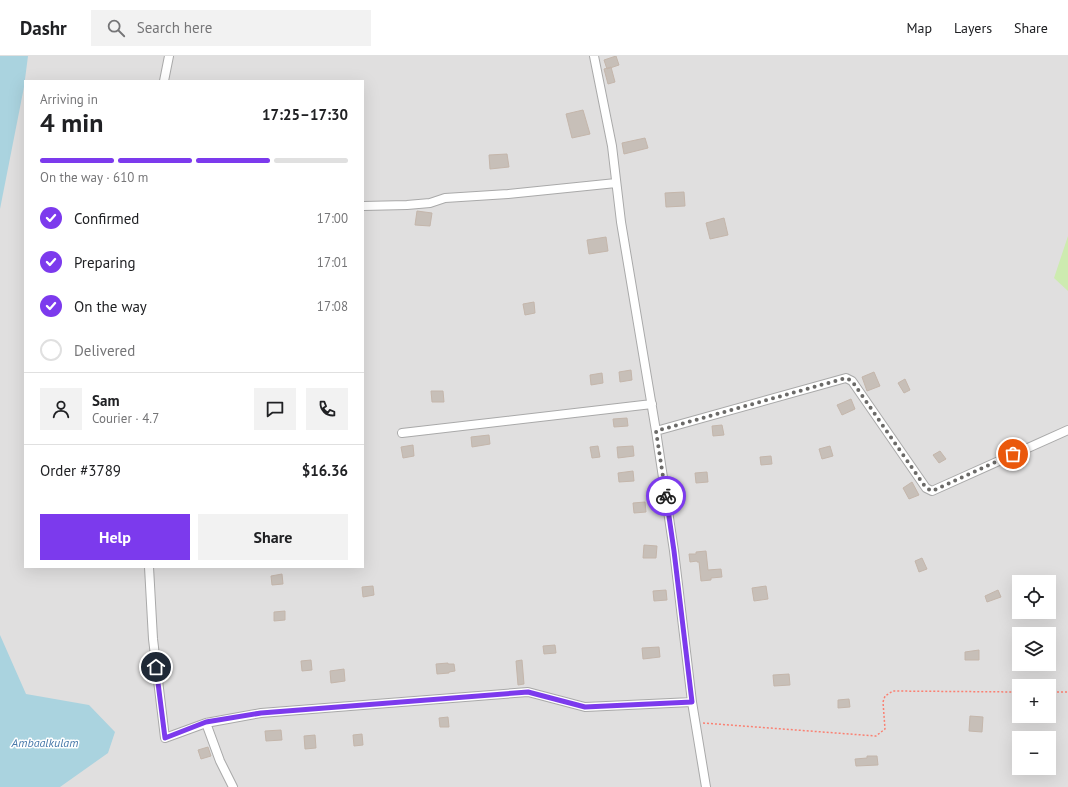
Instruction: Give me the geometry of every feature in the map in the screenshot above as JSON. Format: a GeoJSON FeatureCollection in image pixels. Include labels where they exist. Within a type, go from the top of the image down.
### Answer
{"type":"FeatureCollection","features":[{"type":"Feature","properties":{"kind":"street"},"geometry":{"type":"LineString","coordinates":[[164,80],[169,56]]}},
{"type":"Feature","properties":{"kind":"street"},"geometry":{"type":"LineString","coordinates":[[594,56],[612,146],[622,229],[652,404],[674,551],[692,702],[706,787]]}},
{"type":"Feature","properties":{"kind":"street"},"geometry":{"type":"LineString","coordinates":[[364,206],[430,203],[445,198],[508,194],[616,183]]}},
{"type":"Feature","properties":{"kind":"street"},"geometry":{"type":"LineString","coordinates":[[656,431],[846,378],[852,381],[926,488],[932,491],[1068,430]]}},
{"type":"Feature","properties":{"kind":"street"},"geometry":{"type":"LineString","coordinates":[[402,433],[652,404]]}},
{"type":"Feature","properties":{"kind":"street"},"geometry":{"type":"LineString","coordinates":[[149,568],[153,639],[165,738],[206,722],[261,713],[528,692],[585,707],[692,702]]}},
{"type":"Feature","properties":{"kind":"street"},"geometry":{"type":"LineString","coordinates":[[206,722],[220,761],[233,787]]}},
{"type":"Feature","properties":{"kind":"path"},"geometry":{"type":"LineString","coordinates":[[695,723],[876,736],[885,729],[883,702],[885,696],[893,691],[1012,692]]}},
{"type":"Feature","properties":{"kind":"path"},"geometry":{"type":"LineString","coordinates":[[1056,692],[1068,692]]}},
{"type":"Feature","properties":{"kind":"shaded area"},"geometry":{"type":"Polygon","coordinates":[[[0,56],[1068,56],[1068,787],[0,787],[0,56]]]}},
{"type":"Feature","properties":{"kind":"green space"},"geometry":{"type":"Polygon","coordinates":[[[1068,236],[1068,291],[1054,278],[1068,236]]]}},
{"type":"Feature","properties":{"kind":"water"},"geometry":{"type":"Polygon","coordinates":[[[0,56],[28,56],[24,87],[0,209],[0,56]]]}},
{"type":"Feature","properties":{"kind":"water","name":"Ambaalkulam"},"geometry":{"type":"Polygon","coordinates":[[[0,635],[26,694],[89,705],[115,732],[108,753],[60,787],[0,787],[0,635]]]}},
{"type":"Feature","properties":{"kind":"building"},"geometry":{"type":"Polygon","coordinates":[[[616,56],[619,65],[607,69],[604,60],[616,56]]]}},
{"type":"Feature","properties":{"kind":"building"},"geometry":{"type":"Polygon","coordinates":[[[611,67],[615,82],[608,84],[604,69],[611,67]]]}},
{"type":"Feature","properties":{"kind":"building"},"geometry":{"type":"Polygon","coordinates":[[[583,110],[590,134],[572,138],[566,114],[583,110]]]}},
{"type":"Feature","properties":{"kind":"building"},"geometry":{"type":"Polygon","coordinates":[[[645,138],[648,148],[624,154],[622,143],[645,138]]]}},
{"type":"Feature","properties":{"kind":"building"},"geometry":{"type":"Polygon","coordinates":[[[507,154],[509,167],[490,169],[489,155],[507,154]]]}},
{"type":"Feature","properties":{"kind":"building"},"geometry":{"type":"Polygon","coordinates":[[[684,192],[685,206],[666,207],[665,193],[684,192]]]}},
{"type":"Feature","properties":{"kind":"building"},"geometry":{"type":"Polygon","coordinates":[[[417,211],[432,213],[430,226],[415,225],[417,211]]]}},
{"type":"Feature","properties":{"kind":"building"},"geometry":{"type":"Polygon","coordinates":[[[724,218],[728,235],[710,239],[706,223],[724,218]]]}},
{"type":"Feature","properties":{"kind":"building"},"geometry":{"type":"Polygon","coordinates":[[[606,237],[608,251],[589,254],[587,240],[606,237]]]}},
{"type":"Feature","properties":{"kind":"building"},"geometry":{"type":"Polygon","coordinates":[[[534,302],[535,313],[525,315],[523,304],[534,302]]]}},
{"type":"Feature","properties":{"kind":"building"},"geometry":{"type":"Polygon","coordinates":[[[631,370],[632,380],[620,382],[619,372],[631,370]]]}},
{"type":"Feature","properties":{"kind":"building"},"geometry":{"type":"Polygon","coordinates":[[[874,372],[880,386],[867,391],[862,377],[874,372]]]}},
{"type":"Feature","properties":{"kind":"building"},"geometry":{"type":"Polygon","coordinates":[[[602,373],[603,383],[591,385],[590,375],[602,373]]]}},
{"type":"Feature","properties":{"kind":"building"},"geometry":{"type":"Polygon","coordinates":[[[905,379],[910,390],[904,393],[898,383],[905,379]]]}},
{"type":"Feature","properties":{"kind":"building"},"geometry":{"type":"Polygon","coordinates":[[[431,391],[443,391],[444,402],[432,402],[431,391]]]}},
{"type":"Feature","properties":{"kind":"building"},"geometry":{"type":"Polygon","coordinates":[[[851,399],[855,409],[842,415],[837,405],[851,399]]]}},
{"type":"Feature","properties":{"kind":"building"},"geometry":{"type":"Polygon","coordinates":[[[627,418],[628,426],[614,427],[613,419],[627,418]]]}},
{"type":"Feature","properties":{"kind":"building"},"geometry":{"type":"Polygon","coordinates":[[[722,425],[724,435],[713,436],[712,426],[722,425]]]}},
{"type":"Feature","properties":{"kind":"building"},"geometry":{"type":"Polygon","coordinates":[[[489,435],[490,444],[472,447],[471,437],[489,435]]]}},
{"type":"Feature","properties":{"kind":"building"},"geometry":{"type":"Polygon","coordinates":[[[413,445],[414,456],[403,458],[401,447],[413,445]]]}},
{"type":"Feature","properties":{"kind":"building"},"geometry":{"type":"Polygon","coordinates":[[[598,446],[600,457],[592,458],[590,447],[598,446]]]}},
{"type":"Feature","properties":{"kind":"building"},"geometry":{"type":"Polygon","coordinates":[[[633,446],[634,456],[618,458],[617,447],[633,446]]]}},
{"type":"Feature","properties":{"kind":"building"},"geometry":{"type":"Polygon","coordinates":[[[830,446],[833,456],[822,459],[819,449],[830,446]]]}},
{"type":"Feature","properties":{"kind":"building"},"geometry":{"type":"Polygon","coordinates":[[[940,451],[946,459],[939,463],[933,455],[940,451]]]}},
{"type":"Feature","properties":{"kind":"building"},"geometry":{"type":"Polygon","coordinates":[[[771,456],[772,464],[761,465],[760,457],[771,456]]]}},
{"type":"Feature","properties":{"kind":"building"},"geometry":{"type":"Polygon","coordinates":[[[633,471],[634,481],[619,482],[618,473],[633,471]]]}},
{"type":"Feature","properties":{"kind":"building"},"geometry":{"type":"Polygon","coordinates":[[[707,472],[708,482],[696,483],[695,473],[707,472]]]}},
{"type":"Feature","properties":{"kind":"building"},"geometry":{"type":"Polygon","coordinates":[[[912,482],[919,495],[909,499],[903,488],[912,482]]]}},
{"type":"Feature","properties":{"kind":"building"},"geometry":{"type":"Polygon","coordinates":[[[645,502],[646,512],[634,513],[633,503],[645,502]]]}},
{"type":"Feature","properties":{"kind":"building"},"geometry":{"type":"Polygon","coordinates":[[[644,545],[657,546],[656,558],[643,558],[644,545]]]}},
{"type":"Feature","properties":{"kind":"building"},"geometry":{"type":"Polygon","coordinates":[[[706,551],[708,570],[721,569],[722,577],[701,581],[699,562],[690,562],[689,554],[696,554],[696,552],[706,551]]]}},
{"type":"Feature","properties":{"kind":"building"},"geometry":{"type":"Polygon","coordinates":[[[922,558],[927,569],[919,572],[915,561],[922,558]]]}},
{"type":"Feature","properties":{"kind":"building"},"geometry":{"type":"Polygon","coordinates":[[[282,574],[283,584],[272,585],[271,576],[282,574]]]}},
{"type":"Feature","properties":{"kind":"building"},"geometry":{"type":"Polygon","coordinates":[[[373,586],[374,595],[363,597],[362,587],[373,586]]]}},
{"type":"Feature","properties":{"kind":"building"},"geometry":{"type":"Polygon","coordinates":[[[766,586],[768,599],[754,601],[752,588],[766,586]]]}},
{"type":"Feature","properties":{"kind":"building"},"geometry":{"type":"Polygon","coordinates":[[[666,590],[667,600],[654,601],[653,591],[666,590]]]}},
{"type":"Feature","properties":{"kind":"building"},"geometry":{"type":"Polygon","coordinates":[[[998,590],[1001,597],[987,602],[985,596],[998,590]]]}},
{"type":"Feature","properties":{"kind":"building"},"geometry":{"type":"Polygon","coordinates":[[[285,611],[285,620],[274,621],[274,612],[285,611]]]}},
{"type":"Feature","properties":{"kind":"building"},"geometry":{"type":"Polygon","coordinates":[[[555,645],[556,653],[544,654],[543,646],[555,645]]]}},
{"type":"Feature","properties":{"kind":"building"},"geometry":{"type":"Polygon","coordinates":[[[659,647],[660,657],[643,659],[642,648],[659,647]]]}},
{"type":"Feature","properties":{"kind":"building"},"geometry":{"type":"Polygon","coordinates":[[[979,650],[979,660],[965,660],[965,652],[979,650]]]}},
{"type":"Feature","properties":{"kind":"building"},"geometry":{"type":"Polygon","coordinates":[[[311,660],[312,670],[302,671],[301,661],[311,660]]]}},
{"type":"Feature","properties":{"kind":"building"},"geometry":{"type":"Polygon","coordinates":[[[522,660],[524,684],[518,685],[516,661],[522,660]]]}},
{"type":"Feature","properties":{"kind":"building"},"geometry":{"type":"Polygon","coordinates":[[[436,664],[454,664],[455,671],[437,674],[436,664]]]}},
{"type":"Feature","properties":{"kind":"building"},"geometry":{"type":"Polygon","coordinates":[[[344,669],[345,681],[331,683],[330,671],[344,669]]]}},
{"type":"Feature","properties":{"kind":"building"},"geometry":{"type":"Polygon","coordinates":[[[789,674],[790,685],[774,686],[773,675],[789,674]]]}},
{"type":"Feature","properties":{"kind":"building"},"geometry":{"type":"Polygon","coordinates":[[[849,699],[850,707],[838,708],[838,700],[849,699]]]}},
{"type":"Feature","properties":{"kind":"building"},"geometry":{"type":"Polygon","coordinates":[[[970,716],[983,717],[982,732],[969,731],[970,716]]]}},
{"type":"Feature","properties":{"kind":"building"},"geometry":{"type":"Polygon","coordinates":[[[448,717],[449,727],[440,727],[439,718],[448,717]]]}},
{"type":"Feature","properties":{"kind":"building"},"geometry":{"type":"Polygon","coordinates":[[[281,730],[282,740],[266,741],[265,731],[281,730]]]}},
{"type":"Feature","properties":{"kind":"building"},"geometry":{"type":"Polygon","coordinates":[[[362,734],[363,745],[354,746],[353,735],[362,734]]]}},
{"type":"Feature","properties":{"kind":"building"},"geometry":{"type":"Polygon","coordinates":[[[315,735],[316,748],[305,749],[304,736],[315,735]]]}},
{"type":"Feature","properties":{"kind":"building"},"geometry":{"type":"Polygon","coordinates":[[[208,747],[211,756],[201,759],[198,750],[208,747]]]}},
{"type":"Feature","properties":{"kind":"building"},"geometry":{"type":"Polygon","coordinates":[[[867,756],[877,756],[878,765],[856,766],[855,759],[867,758],[867,756]]]}},
{"type":"Feature","properties":{"kind":"way so far"},"geometry":{"type":"LineString","coordinates":[[666,496],[656,431],[846,378],[852,381],[926,488],[932,491],[1013,454]]}},
{"type":"Feature","properties":{"kind":"route"},"geometry":{"type":"LineString","coordinates":[[156,667],[165,738],[206,722],[261,713],[528,692],[585,707],[692,702],[666,496]]}}]}
